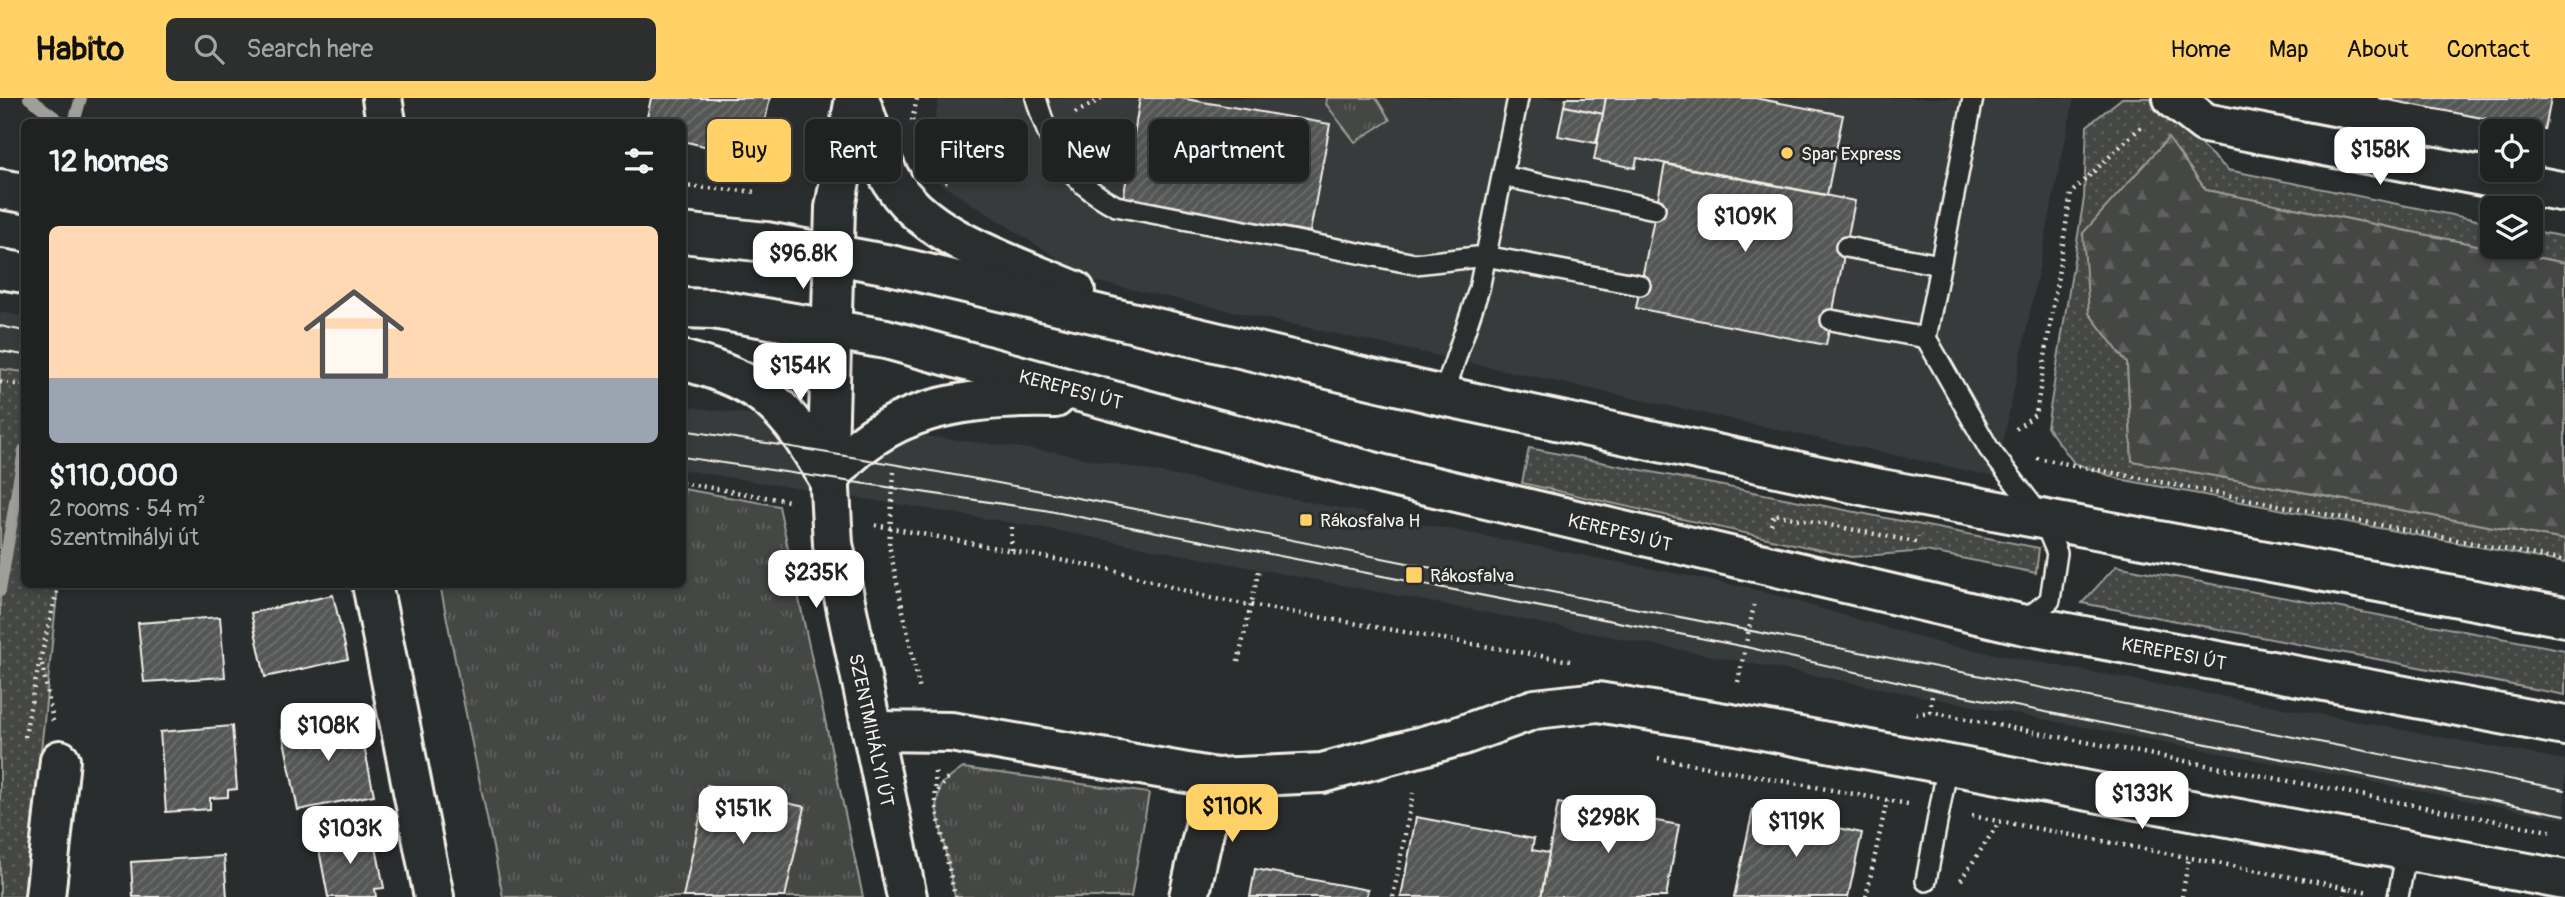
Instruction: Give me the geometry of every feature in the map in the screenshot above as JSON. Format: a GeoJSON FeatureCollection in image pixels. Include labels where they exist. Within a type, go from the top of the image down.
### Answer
{"type":"FeatureCollection","features":[{"type":"Feature","properties":{"kind":"main road"},"geometry":{"type":"LineString","coordinates":[[382,98],[386,119]]}},
{"type":"Feature","properties":{"kind":"main road"},"geometry":{"type":"LineString","coordinates":[[857,98],[890,179],[912,209],[950,236],[1159,331]]}},
{"type":"Feature","properties":{"kind":"main road","name":"SZENTMIHÁLYI ÚT"},"geometry":{"type":"LineString","coordinates":[[857,98],[835,208],[829,479],[833,544],[872,731],[897,891]]}},
{"type":"Feature","properties":{"kind":"main road"},"geometry":{"type":"LineString","coordinates":[[2162,107],[2205,124],[2565,192]]}},
{"type":"Feature","properties":{"kind":"main road"},"geometry":{"type":"LineString","coordinates":[[0,189],[21,192]]}},
{"type":"Feature","properties":{"kind":"main road"},"geometry":{"type":"LineString","coordinates":[[686,233],[765,242],[941,276],[1159,331],[1443,396],[1876,488],[2565,617]]}},
{"type":"Feature","properties":{"kind":"main road"},"geometry":{"type":"LineString","coordinates":[[0,269],[21,272]]}},
{"type":"Feature","properties":{"kind":"main road","name":"KEREPESI ÚT"},"geometry":{"type":"LineString","coordinates":[[686,308],[713,309],[886,339],[1384,475],[2020,624],[2565,726]]}},
{"type":"Feature","properties":{"kind":"main road"},"geometry":{"type":"LineString","coordinates":[[686,361],[716,369],[756,386],[782,409],[829,479],[847,454],[901,418],[950,405],[1017,397],[1107,399]]}},
{"type":"Feature","properties":{"kind":"main road"},"geometry":{"type":"LineString","coordinates":[[373,588],[434,897]]}},
{"type":"Feature","properties":{"kind":"main road"},"geometry":{"type":"LineString","coordinates":[[872,731],[951,732],[1216,778],[1322,773],[1460,736],[1535,709],[1598,702],[1948,764],[2565,880]]}},
{"type":"Feature","properties":{"kind":"main road"},"geometry":{"type":"LineString","coordinates":[[45,897],[60,760]]}},
{"type":"Feature","properties":{"kind":"main road"},"geometry":{"type":"LineString","coordinates":[[1189,897],[1216,778]]}},
{"type":"Feature","properties":{"kind":"lane"},"geometry":{"type":"LineString","coordinates":[[1036,98],[1042,119]]}},
{"type":"Feature","properties":{"kind":"lane"},"geometry":{"type":"LineString","coordinates":[[1443,396],[1479,289],[1518,98]]}},
{"type":"Feature","properties":{"kind":"lane"},"geometry":{"type":"LineString","coordinates":[[1973,98],[1926,338],[1989,449],[2043,519],[2057,554],[2050,600],[2020,624]]}},
{"type":"Feature","properties":{"kind":"lane"},"geometry":{"type":"LineString","coordinates":[[1502,176],[1655,209]]}},
{"type":"Feature","properties":{"kind":"lane"},"geometry":{"type":"LineString","coordinates":[[1079,182],[1087,191],[1116,206],[1415,264],[1485,256],[1640,285]]}},
{"type":"Feature","properties":{"kind":"lane"},"geometry":{"type":"LineString","coordinates":[[1846,247],[1940,265]]}},
{"type":"Feature","properties":{"kind":"lane"},"geometry":{"type":"LineString","coordinates":[[1831,320],[1926,338]]}},
{"type":"Feature","properties":{"kind":"lane"},"geometry":{"type":"LineString","coordinates":[[1926,881],[1948,764]]}},
{"type":"Feature","properties":{"kind":"lane"},"geometry":{"type":"LineString","coordinates":[[2398,897],[2407,850]]}},
{"type":"Feature","properties":{"kind":"path"},"geometry":{"type":"LineString","coordinates":[[1065,119],[1103,98]]}},
{"type":"Feature","properties":{"kind":"path"},"geometry":{"type":"LineString","coordinates":[[1989,449],[2036,414],[2071,193],[2162,107]]}},
{"type":"Feature","properties":{"kind":"path"},"geometry":{"type":"LineString","coordinates":[[912,209],[934,188],[1042,132]]}},
{"type":"Feature","properties":{"kind":"path"},"geometry":{"type":"LineString","coordinates":[[686,186],[758,192]]}},
{"type":"Feature","properties":{"kind":"path"},"geometry":{"type":"LineString","coordinates":[[0,382],[21,386]]}},
{"type":"Feature","properties":{"kind":"path"},"geometry":{"type":"LineString","coordinates":[[1989,449],[2565,561]]}},
{"type":"Feature","properties":{"kind":"path"},"geometry":{"type":"LineString","coordinates":[[894,462],[889,545],[928,731],[938,791],[936,806],[955,897]]}},
{"type":"Feature","properties":{"kind":"path"},"geometry":{"type":"LineString","coordinates":[[1011,550],[1012,524]]}},
{"type":"Feature","properties":{"kind":"path"},"geometry":{"type":"LineString","coordinates":[[1238,662],[1259,569]]}},
{"type":"Feature","properties":{"kind":"path"},"geometry":{"type":"LineString","coordinates":[[58,588],[44,632],[42,663],[60,760]]}},
{"type":"Feature","properties":{"kind":"path"},"geometry":{"type":"LineString","coordinates":[[1930,712],[1932,696]]}},
{"type":"Feature","properties":{"kind":"path"},"geometry":{"type":"LineString","coordinates":[[1656,758],[2372,892]]}},
{"type":"Feature","properties":{"kind":"path"},"geometry":{"type":"LineString","coordinates":[[938,791],[953,772]]}},
{"type":"Feature","properties":{"kind":"path"},"geometry":{"type":"LineString","coordinates":[[1393,897],[1415,782]]}},
{"type":"Feature","properties":{"kind":"path"},"geometry":{"type":"LineString","coordinates":[[1866,897],[1887,800]]}},
{"type":"Feature","properties":{"kind":"path"},"geometry":{"type":"LineString","coordinates":[[1956,887],[2000,821]]}},
{"type":"Feature","properties":{"kind":"path"},"geometry":{"type":"LineString","coordinates":[[2182,897],[2189,857]]}},
{"type":"Feature","properties":{"kind":"path"},"geometry":{"type":"LineString","coordinates":[[2344,897],[2346,887]]}},
{"type":"Feature","properties":{"kind":"shaded area"},"geometry":{"type":"Polygon","coordinates":[[[939,98],[2074,98],[1996,477],[1093,281],[938,182],[1028,182],[1028,119],[935,119],[939,98]]]}},
{"type":"Feature","properties":{"kind":"shaded area"},"geometry":{"type":"Polygon","coordinates":[[[0,312],[21,316],[21,372],[0,368],[0,312]]]}},
{"type":"Feature","properties":{"kind":"shaded area"},"geometry":{"type":"Polygon","coordinates":[[[686,406],[1054,452],[1750,588],[1946,645],[2565,760],[2565,819],[1033,526],[686,470],[686,406]]]}},
{"type":"Feature","properties":{"kind":"green space"},"geometry":{"type":"Polygon","coordinates":[[[1327,98],[1376,98],[1390,120],[1355,142],[1326,104],[1327,98]]]}},
{"type":"Feature","properties":{"kind":"green space"},"geometry":{"type":"Polygon","coordinates":[[[2122,98],[2150,98],[2228,170],[2480,221],[2480,246],[2206,190],[2168,139],[2089,313],[2127,363],[2132,461],[2565,540],[2565,563],[2119,479],[2074,463],[2047,427],[2084,198],[2087,126],[2122,98]]]}},
{"type":"Feature","properties":{"kind":"green space"},"geometry":{"type":"Polygon","coordinates":[[[2168,138],[2206,190],[2480,246],[2480,259],[2543,259],[2565,263],[2565,540],[2132,461],[2127,363],[2089,313],[2083,233],[2168,138]]]}},
{"type":"Feature","properties":{"kind":"green space"},"geometry":{"type":"Polygon","coordinates":[[[2543,232],[2565,237],[2565,263],[2543,259],[2543,232]]]}},
{"type":"Feature","properties":{"kind":"green space"},"geometry":{"type":"Polygon","coordinates":[[[0,369],[21,372],[21,588],[58,588],[26,897],[0,897],[0,369]]]}},
{"type":"Feature","properties":{"kind":"green space"},"geometry":{"type":"Polygon","coordinates":[[[1529,448],[2039,548],[2036,573],[1926,551],[1851,557],[1522,483],[1529,448]]]}},
{"type":"Feature","properties":{"kind":"green space"},"geometry":{"type":"Polygon","coordinates":[[[686,490],[779,506],[863,897],[503,897],[441,588],[686,588],[686,490]]]}},
{"type":"Feature","properties":{"kind":"green space"},"geometry":{"type":"Polygon","coordinates":[[[2116,566],[2565,650],[2565,695],[2082,603],[2116,566]]]}},
{"type":"Feature","properties":{"kind":"green space"},"geometry":{"type":"Polygon","coordinates":[[[963,768],[1149,793],[1131,897],[955,897],[936,806],[941,784],[963,768]]]}},
{"type":"Feature","properties":{"kind":"building"},"geometry":{"type":"Polygon","coordinates":[[[651,98],[770,98],[765,119],[707,119],[707,147],[686,142],[686,119],[647,119],[651,98]]]}},
{"type":"Feature","properties":{"kind":"building"},"geometry":{"type":"Polygon","coordinates":[[[1140,98],[1180,98],[1301,119],[1149,119],[1149,182],[1309,182],[1309,120],[1330,124],[1310,232],[1123,200],[1126,182],[1135,182],[1135,128],[1140,98]]]}},
{"type":"Feature","properties":{"kind":"building"},"geometry":{"type":"Polygon","coordinates":[[[1566,98],[1606,98],[1603,114],[1564,106],[1566,98]]]}},
{"type":"Feature","properties":{"kind":"building"},"geometry":{"type":"Polygon","coordinates":[[[1606,98],[1755,98],[1843,115],[1827,195],[1637,158],[1635,168],[1594,160],[1606,98]]]}},
{"type":"Feature","properties":{"kind":"building"},"geometry":{"type":"Polygon","coordinates":[[[2378,98],[2551,98],[2545,130],[2543,119],[2488,119],[2378,98]]]}},
{"type":"Feature","properties":{"kind":"building"},"geometry":{"type":"Polygon","coordinates":[[[1564,106],[1603,114],[1596,143],[1558,136],[1564,106]]]}},
{"type":"Feature","properties":{"kind":"building"},"geometry":{"type":"Polygon","coordinates":[[[1665,164],[1855,201],[1826,345],[1636,308],[1665,164]]]}},
{"type":"Feature","properties":{"kind":"building"},"geometry":{"type":"Polygon","coordinates":[[[333,595],[348,659],[265,677],[251,613],[333,595]]]}},
{"type":"Feature","properties":{"kind":"building"},"geometry":{"type":"Polygon","coordinates":[[[220,617],[225,677],[144,682],[138,623],[220,617]]]}},
{"type":"Feature","properties":{"kind":"building"},"geometry":{"type":"Polygon","coordinates":[[[358,716],[374,795],[298,810],[282,730],[358,716]]]}},
{"type":"Feature","properties":{"kind":"building"},"geometry":{"type":"Polygon","coordinates":[[[232,726],[237,789],[228,790],[228,797],[210,798],[210,809],[166,812],[160,732],[232,726]]]}},
{"type":"Feature","properties":{"kind":"building"},"geometry":{"type":"Polygon","coordinates":[[[707,785],[805,807],[785,897],[683,897],[707,785]]]}},
{"type":"Feature","properties":{"kind":"building"},"geometry":{"type":"Polygon","coordinates":[[[1558,803],[1679,825],[1666,897],[1541,897],[1558,803]]]}},
{"type":"Feature","properties":{"kind":"building"},"geometry":{"type":"Polygon","coordinates":[[[1753,810],[1862,833],[1848,897],[1734,897],[1753,810]]]}},
{"type":"Feature","properties":{"kind":"building"},"geometry":{"type":"Polygon","coordinates":[[[1416,817],[1534,839],[1532,850],[1549,853],[1541,897],[1401,897],[1416,817]]]}},
{"type":"Feature","properties":{"kind":"building"},"geometry":{"type":"Polygon","coordinates":[[[366,830],[369,848],[376,847],[384,888],[375,889],[376,897],[328,897],[317,839],[366,830]]]}},
{"type":"Feature","properties":{"kind":"building"},"geometry":{"type":"Polygon","coordinates":[[[224,856],[227,897],[133,897],[131,862],[224,856]]]}},
{"type":"Feature","properties":{"kind":"building"},"geometry":{"type":"Polygon","coordinates":[[[1255,869],[1368,890],[1366,897],[1250,897],[1255,869]]]}},
{"type":"Feature","properties":{"kind":"waterway"},"geometry":{"type":"LineString","coordinates":[[29,98],[57,119]]}},
{"type":"Feature","properties":{"kind":"waterway"},"geometry":{"type":"LineString","coordinates":[[75,119],[81,98]]}},
{"type":"Feature","properties":{"kind":"waterway"},"geometry":{"type":"LineString","coordinates":[[0,591],[21,468]]}},
{"type":"Feature","properties":{"kind":"tram line"},"geometry":{"type":"LineString","coordinates":[[0,326],[21,330]]}},
{"type":"Feature","properties":{"kind":"tram line"},"geometry":{"type":"LineString","coordinates":[[0,351],[21,354]]}},
{"type":"Feature","properties":{"kind":"tram line"},"geometry":{"type":"LineString","coordinates":[[686,431],[889,463],[1095,501],[2565,790]]}},
{"type":"Feature","properties":{"kind":"tram line"},"geometry":{"type":"LineString","coordinates":[[686,458],[1044,510],[1746,647],[1940,691],[2565,815]]}},
{"type":"Feature","properties":{"kind":"place","name":"Spar Express"},"geometry":{"type":"Point","coordinates":[1787,153]}},
{"type":"Feature","properties":{"kind":"place","name":"Rákosfalva H"},"geometry":{"type":"Point","coordinates":[1306,520]}},
{"type":"Feature","properties":{"kind":"place","name":"Rákosfalva"},"geometry":{"type":"Point","coordinates":[1414,575]}}]}
